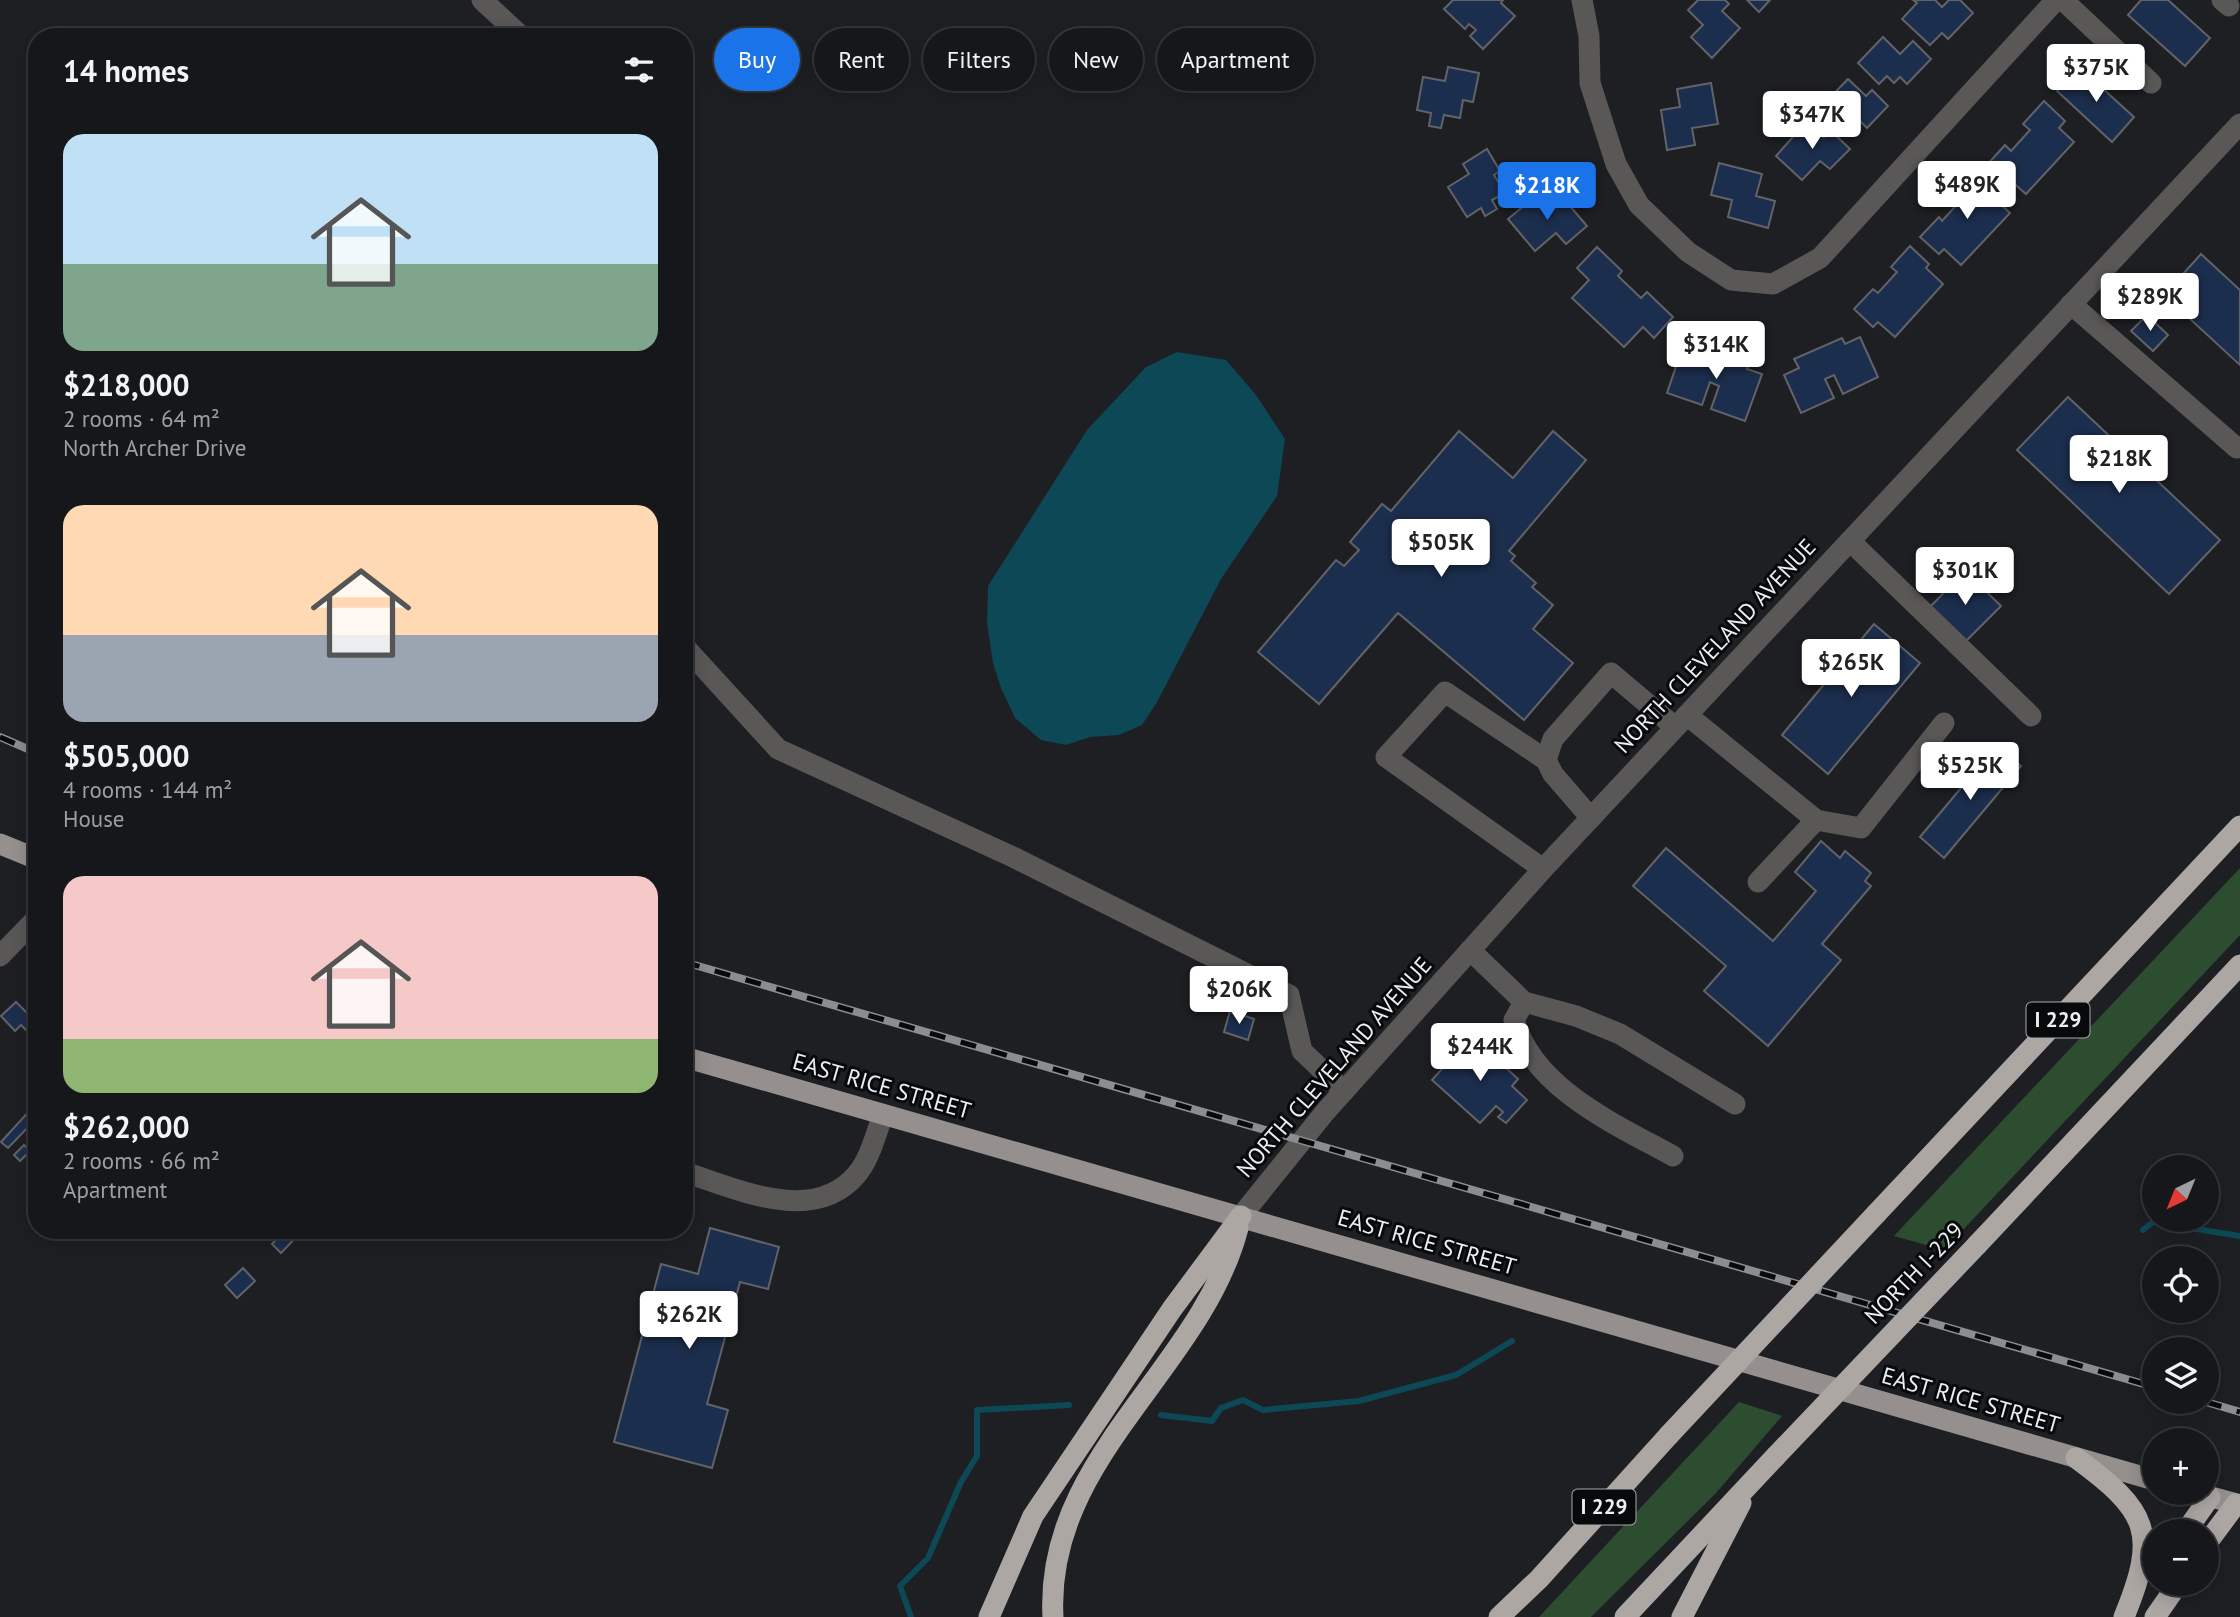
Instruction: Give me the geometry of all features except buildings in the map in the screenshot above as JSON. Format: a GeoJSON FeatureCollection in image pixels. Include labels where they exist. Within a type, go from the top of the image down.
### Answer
{"type":"FeatureCollection","features":[{"type":"Feature","properties":{"kind":"highway","name":"I 229"},"geometry":{"type":"LineString","coordinates":[[1502,1617],[2240,826]]}},
{"type":"Feature","properties":{"kind":"highway","name":"NORTH I-229"},"geometry":{"type":"LineString","coordinates":[[1625,1617],[2240,965]]}},
{"type":"Feature","properties":{"kind":"highway"},"geometry":{"type":"LineString","coordinates":[[989,1617],[1033,1516],[1172,1309],[1241,1216]]}},
{"type":"Feature","properties":{"kind":"highway"},"geometry":{"type":"LineString","coordinates":[[1053,1617],[1063,1533],[1079,1492],[1100,1455],[1205,1308],[1230,1259],[1241,1216]]}},
{"type":"Feature","properties":{"kind":"highway"},"geometry":{"type":"LineString","coordinates":[[2077,1458],[2126,1499],[2144,1532],[2141,1570],[2124,1617]]}},
{"type":"Feature","properties":{"kind":"highway"},"geometry":{"type":"LineString","coordinates":[[1682,1617],[1753,1480]]}},
{"type":"Feature","properties":{"kind":"highway"},"geometry":{"type":"LineString","coordinates":[[2219,1528],[2238,1504]]}},
{"type":"Feature","properties":{"kind":"highway"},"geometry":{"type":"LineString","coordinates":[[2124,1617],[2142,1592]]}},
{"type":"Feature","properties":{"kind":"highway"},"geometry":{"type":"LineString","coordinates":[[2155,1617],[2170,1596]]}},
{"type":"Feature","properties":{"kind":"main road"},"geometry":{"type":"LineString","coordinates":[[0,844],[28,855]]}},
{"type":"Feature","properties":{"kind":"main road","name":"EAST RICE STREET"},"geometry":{"type":"LineString","coordinates":[[693,1060],[2142,1477]]}},
{"type":"Feature","properties":{"kind":"main road"},"geometry":{"type":"LineString","coordinates":[[2219,1499],[2238,1504]]}},
{"type":"Feature","properties":{"kind":"street"},"geometry":{"type":"LineString","coordinates":[[482,0],[512,28]]}},
{"type":"Feature","properties":{"kind":"street"},"geometry":{"type":"LineString","coordinates":[[1582,0],[1589,36],[1590,83],[1616,164],[1639,205],[1688,252],[1731,280],[1773,284],[1820,258],[2056,0]]}},
{"type":"Feature","properties":{"kind":"street"},"geometry":{"type":"LineString","coordinates":[[2063,0],[2151,83]]}},
{"type":"Feature","properties":{"kind":"street","name":"NORTH CLEVELAND AVENUE"},"geometry":{"type":"LineString","coordinates":[[1241,1216],[1344,1091],[1543,869],[2240,124]]}},
{"type":"Feature","properties":{"kind":"street"},"geometry":{"type":"LineString","coordinates":[[2071,304],[2237,448],[2240,447]]}},
{"type":"Feature","properties":{"kind":"street"},"geometry":{"type":"LineString","coordinates":[[1850,541],[2031,716]]}},
{"type":"Feature","properties":{"kind":"street"},"geometry":{"type":"LineString","coordinates":[[693,656],[778,749],[1013,857],[1289,995],[1302,1051],[1344,1091]]}},
{"type":"Feature","properties":{"kind":"street"},"geometry":{"type":"LineString","coordinates":[[1546,760],[1553,739],[1611,673],[1816,820],[1861,828],[1944,723]]}},
{"type":"Feature","properties":{"kind":"street"},"geometry":{"type":"LineString","coordinates":[[1543,869],[1386,757],[1446,692],[1546,760],[1553,774],[1591,818]]}},
{"type":"Feature","properties":{"kind":"street"},"geometry":{"type":"LineString","coordinates":[[1758,882],[1816,820]]}},
{"type":"Feature","properties":{"kind":"street"},"geometry":{"type":"LineString","coordinates":[[0,956],[28,927]]}},
{"type":"Feature","properties":{"kind":"street"},"geometry":{"type":"LineString","coordinates":[[1470,950],[1524,1002],[1576,1016],[1620,1034],[1735,1104]]}},
{"type":"Feature","properties":{"kind":"street"},"geometry":{"type":"LineString","coordinates":[[1524,1002],[1514,1020],[1519,1035],[1534,1060],[1574,1098],[1673,1156]]}},
{"type":"Feature","properties":{"kind":"street"},"geometry":{"type":"LineString","coordinates":[[693,1175],[760,1196],[804,1201],[828,1198],[859,1172],[883,1115]]}},
{"type":"Feature","properties":{"kind":"green space"},"geometry":{"type":"Polygon","coordinates":[[[2240,868],[2240,935],[1944,1250],[1894,1236],[2240,868]]]}},
{"type":"Feature","properties":{"kind":"green space"},"geometry":{"type":"Polygon","coordinates":[[[1739,1402],[1782,1416],[1716,1493],[1591,1617],[1539,1617],[1739,1402]]]}},
{"type":"Feature","properties":{"kind":"water"},"geometry":{"type":"Polygon","coordinates":[[[1177,352],[1226,360],[1256,395],[1285,439],[1277,496],[1221,579],[1157,702],[1142,725],[1119,735],[1090,737],[1066,745],[1041,740],[1015,718],[1001,688],[993,663],[987,623],[988,586],[1087,430],[1146,367],[1177,352]]]}},
{"type":"Feature","properties":{"kind":"waterway"},"geometry":{"type":"LineString","coordinates":[[2215,1232],[2240,1236]]}},
{"type":"Feature","properties":{"kind":"waterway"},"geometry":{"type":"LineString","coordinates":[[1161,1415],[1212,1421],[1221,1408],[1243,1400],[1263,1410],[1359,1401],[1456,1375],[1512,1341]]}},
{"type":"Feature","properties":{"kind":"waterway"},"geometry":{"type":"LineString","coordinates":[[911,1617],[900,1586],[928,1558],[961,1482],[977,1456],[977,1410],[1069,1405]]}},
{"type":"Feature","properties":{"kind":"railway"},"geometry":{"type":"LineString","coordinates":[[0,737],[28,749]]}},
{"type":"Feature","properties":{"kind":"railway"},"geometry":{"type":"LineString","coordinates":[[693,965],[2142,1384]]}},
{"type":"Feature","properties":{"kind":"railway"},"geometry":{"type":"LineString","coordinates":[[2219,1406],[2240,1412]]}}]}
